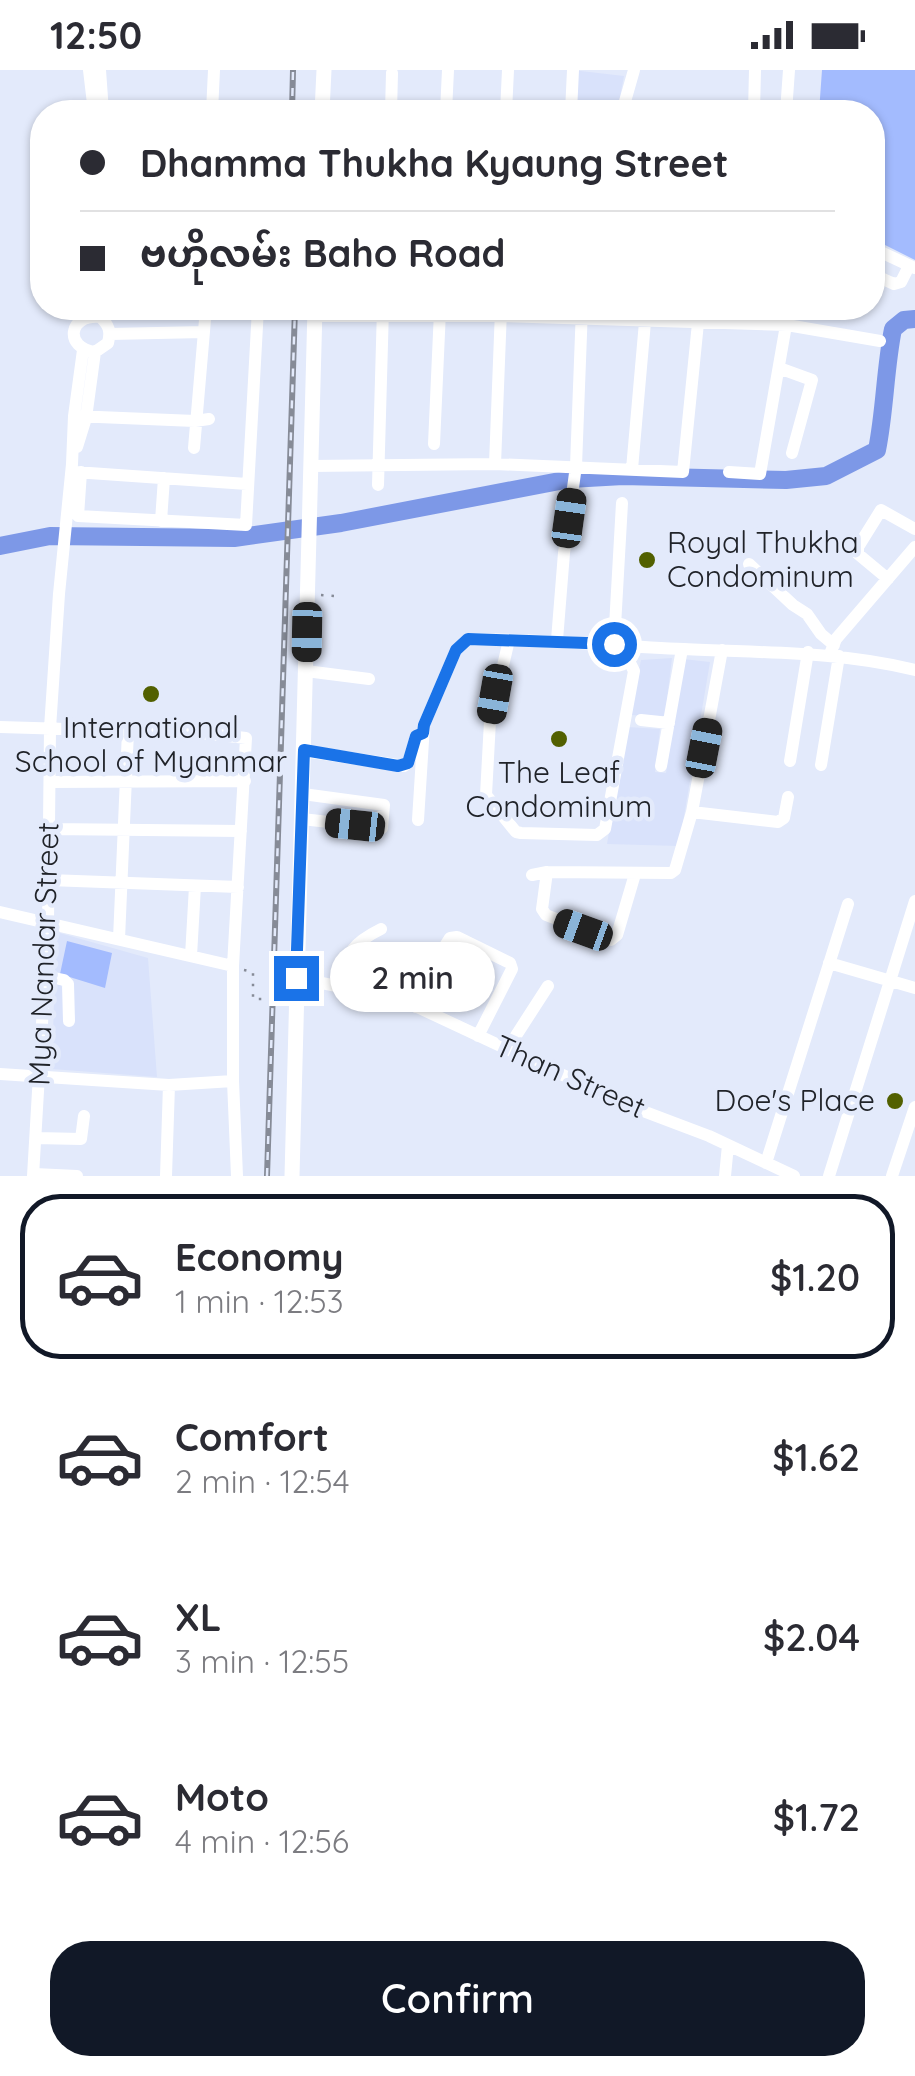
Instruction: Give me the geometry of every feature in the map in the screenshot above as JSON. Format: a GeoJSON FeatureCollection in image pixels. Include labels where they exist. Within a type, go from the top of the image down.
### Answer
{"type":"FeatureCollection","features":[{"type":"Feature","properties":{"kind":"main road"},"geometry":{"type":"LineString","coordinates":[[323,100],[324,70]]}},
{"type":"Feature","properties":{"kind":"main road"},"geometry":{"type":"LineString","coordinates":[[292,1176],[315,320]]}},
{"type":"Feature","properties":{"kind":"street"},"geometry":{"type":"LineString","coordinates":[[90,70],[93,100]]}},
{"type":"Feature","properties":{"kind":"street"},"geometry":{"type":"LineString","coordinates":[[100,70],[102,100]]}},
{"type":"Feature","properties":{"kind":"street"},"geometry":{"type":"LineString","coordinates":[[213,100],[214,70]]}},
{"type":"Feature","properties":{"kind":"street"},"geometry":{"type":"LineString","coordinates":[[447,100],[448,70]]}},
{"type":"Feature","properties":{"kind":"street"},"geometry":{"type":"LineString","coordinates":[[507,100],[508,70]]}},
{"type":"Feature","properties":{"kind":"street"},"geometry":{"type":"LineString","coordinates":[[571,100],[572,70]]}},
{"type":"Feature","properties":{"kind":"street"},"geometry":{"type":"LineString","coordinates":[[625,100],[634,70]]}},
{"type":"Feature","properties":{"kind":"street"},"geometry":{"type":"LineString","coordinates":[[754,70],[754,100]]}},
{"type":"Feature","properties":{"kind":"street"},"geometry":{"type":"LineString","coordinates":[[787,100],[789,70]]}},
{"type":"Feature","properties":{"kind":"street"},"geometry":{"type":"LineString","coordinates":[[391,100],[392,74]]}},
{"type":"Feature","properties":{"kind":"street"},"geometry":{"type":"LineString","coordinates":[[885,254],[912,267],[900,282],[885,280]]}},
{"type":"Feature","properties":{"kind":"street"},"geometry":{"type":"LineString","coordinates":[[82,320],[73,335],[76,344],[89,351]]}},
{"type":"Feature","properties":{"kind":"street"},"geometry":{"type":"LineString","coordinates":[[89,351],[108,342],[110,334],[103,320]]}},
{"type":"Feature","properties":{"kind":"street"},"geometry":{"type":"LineString","coordinates":[[194,448],[202,420],[205,320]]}},
{"type":"Feature","properties":{"kind":"street"},"geometry":{"type":"LineString","coordinates":[[89,351],[74,469],[78,516],[246,525],[257,320]]}},
{"type":"Feature","properties":{"kind":"street"},"geometry":{"type":"LineString","coordinates":[[378,485],[383,320]]}},
{"type":"Feature","properties":{"kind":"street"},"geometry":{"type":"LineString","coordinates":[[434,444],[440,320]]}},
{"type":"Feature","properties":{"kind":"street"},"geometry":{"type":"LineString","coordinates":[[495,464],[501,320]]}},
{"type":"Feature","properties":{"kind":"street"},"geometry":{"type":"LineString","coordinates":[[557,640],[575,475],[582,320]]}},
{"type":"Feature","properties":{"kind":"street"},"geometry":{"type":"LineString","coordinates":[[633,320],[787,326],[880,340]]}},
{"type":"Feature","properties":{"kind":"street"},"geometry":{"type":"LineString","coordinates":[[729,472],[760,474],[788,320]]}},
{"type":"Feature","properties":{"kind":"street"},"geometry":{"type":"LineString","coordinates":[[632,469],[646,322]]}},
{"type":"Feature","properties":{"kind":"street"},"geometry":{"type":"LineString","coordinates":[[310,466],[495,464],[548,466],[575,475],[632,469],[683,472],[698,323]]}},
{"type":"Feature","properties":{"kind":"street"},"geometry":{"type":"LineString","coordinates":[[110,334],[204,332]]}},
{"type":"Feature","properties":{"kind":"street"},"geometry":{"type":"LineString","coordinates":[[779,368],[812,380],[792,453]]}},
{"type":"Feature","properties":{"kind":"street"},"geometry":{"type":"LineString","coordinates":[[80,417],[202,420]]}},
{"type":"Feature","properties":{"kind":"street"},"geometry":{"type":"LineString","coordinates":[[74,469],[247,484]]}},
{"type":"Feature","properties":{"kind":"street","name":"Mya Nandar Street"},"geometry":{"type":"LineString","coordinates":[[33,1175],[48,922],[50,728],[66,522],[74,469]]}},
{"type":"Feature","properties":{"kind":"street"},"geometry":{"type":"LineString","coordinates":[[161,521],[164,478]]}},
{"type":"Feature","properties":{"kind":"street"},"geometry":{"type":"LineString","coordinates":[[509,640],[490,721],[486,794],[516,832],[598,834],[605,829],[634,671],[614,644],[622,503]]}},
{"type":"Feature","properties":{"kind":"street"},"geometry":{"type":"LineString","coordinates":[[888,579],[858,554],[858,547],[882,510],[915,530]]}},
{"type":"Feature","properties":{"kind":"street"},"geometry":{"type":"LineString","coordinates":[[821,765],[834,652],[865,603],[915,546]]}},
{"type":"Feature","properties":{"kind":"street"},"geometry":{"type":"LineString","coordinates":[[749,564],[807,614],[834,652]]}},
{"type":"Feature","properties":{"kind":"street"},"geometry":{"type":"LineString","coordinates":[[418,820],[424,725],[456,650],[468,639],[834,652],[915,670]]}},
{"type":"Feature","properties":{"kind":"street"},"geometry":{"type":"LineString","coordinates":[[661,766],[682,649]]}},
{"type":"Feature","properties":{"kind":"street"},"geometry":{"type":"LineString","coordinates":[[532,875],[675,870],[692,812],[722,650]]}},
{"type":"Feature","properties":{"kind":"street"},"geometry":{"type":"LineString","coordinates":[[790,761],[808,652]]}},
{"type":"Feature","properties":{"kind":"street"},"geometry":{"type":"LineString","coordinates":[[306,671],[370,679]]}},
{"type":"Feature","properties":{"kind":"street"},"geometry":{"type":"LineString","coordinates":[[640,720],[669,722]]}},
{"type":"Feature","properties":{"kind":"street"},"geometry":{"type":"LineString","coordinates":[[0,727],[246,738],[233,966],[237,1171]]}},
{"type":"Feature","properties":{"kind":"street"},"geometry":{"type":"LineString","coordinates":[[119,939],[128,731]]}},
{"type":"Feature","properties":{"kind":"street"},"geometry":{"type":"LineString","coordinates":[[304,750],[404,766],[416,736],[423,733]]}},
{"type":"Feature","properties":{"kind":"street"},"geometry":{"type":"LineString","coordinates":[[50,782],[244,781]]}},
{"type":"Feature","properties":{"kind":"street"},"geometry":{"type":"LineString","coordinates":[[302,819],[382,828],[384,805],[303,794]]}},
{"type":"Feature","properties":{"kind":"street"},"geometry":{"type":"LineString","coordinates":[[692,812],[778,822],[784,818],[788,796]]}},
{"type":"Feature","properties":{"kind":"street"},"geometry":{"type":"LineString","coordinates":[[49,829],[241,831]]}},
{"type":"Feature","properties":{"kind":"street"},"geometry":{"type":"LineString","coordinates":[[547,872],[542,909],[546,915],[611,940],[617,936],[635,874]]}},
{"type":"Feature","properties":{"kind":"street"},"geometry":{"type":"LineString","coordinates":[[48,880],[238,887]]}},
{"type":"Feature","properties":{"kind":"street"},"geometry":{"type":"LineString","coordinates":[[191,956],[195,886]]}},
{"type":"Feature","properties":{"kind":"street"},"geometry":{"type":"LineString","coordinates":[[829,1176],[915,901]]}},
{"type":"Feature","properties":{"kind":"street"},"geometry":{"type":"LineString","coordinates":[[766,1163],[848,904]]}},
{"type":"Feature","properties":{"kind":"street"},"geometry":{"type":"LineString","coordinates":[[0,912],[233,966]]}},
{"type":"Feature","properties":{"kind":"street"},"geometry":{"type":"LineString","coordinates":[[338,986],[351,949],[381,930]]}},
{"type":"Feature","properties":{"kind":"street"},"geometry":{"type":"LineString","coordinates":[[416,1007],[445,946],[457,936],[510,963],[512,969],[478,1036]]}},
{"type":"Feature","properties":{"kind":"street"},"geometry":{"type":"LineString","coordinates":[[828,963],[915,988]]}},
{"type":"Feature","properties":{"kind":"street"},"geometry":{"type":"LineString","coordinates":[[45,976],[68,984],[70,1021]]}},
{"type":"Feature","properties":{"kind":"street","name":"Than Street"},"geometry":{"type":"LineString","coordinates":[[296,978],[398,998],[794,1176]]}},
{"type":"Feature","properties":{"kind":"street"},"geometry":{"type":"LineString","coordinates":[[508,1048],[548,986]]}},
{"type":"Feature","properties":{"kind":"street"},"geometry":{"type":"LineString","coordinates":[[0,1074],[169,1085],[233,1081]]}},
{"type":"Feature","properties":{"kind":"street"},"geometry":{"type":"LineString","coordinates":[[166,1176],[169,1085]]}},
{"type":"Feature","properties":{"kind":"street"},"geometry":{"type":"LineString","coordinates":[[892,1176],[915,1107]]}},
{"type":"Feature","properties":{"kind":"street"},"geometry":{"type":"LineString","coordinates":[[36,1138],[81,1146],[84,1116]]}},
{"type":"Feature","properties":{"kind":"street"},"geometry":{"type":"LineString","coordinates":[[725,1176],[728,1145]]}},
{"type":"Feature","properties":{"kind":"street"},"geometry":{"type":"LineString","coordinates":[[33,1175],[77,1176]]}},
{"type":"Feature","properties":{"kind":"path"},"geometry":{"type":"LineString","coordinates":[[308,594],[335,596]]}},
{"type":"Feature","properties":{"kind":"path"},"geometry":{"type":"LineString","coordinates":[[233,966],[252,972],[253,999],[286,999]]}},
{"type":"Feature","properties":{"kind":"shaded area"},"geometry":{"type":"Polygon","coordinates":[[[572,70],[624,76],[619,100],[569,100],[572,70]]]}},
{"type":"Feature","properties":{"kind":"shaded area"},"geometry":{"type":"Polygon","coordinates":[[[822,70],[915,70],[915,260],[885,245],[885,100],[820,100],[822,70]]]}},
{"type":"Feature","properties":{"kind":"shaded area"},"geometry":{"type":"Polygon","coordinates":[[[672,658],[665,716],[629,715],[641,660],[672,658]]]}},
{"type":"Feature","properties":{"kind":"shaded area"},"geometry":{"type":"Polygon","coordinates":[[[683,659],[710,662],[679,846],[607,844],[627,727],[660,729],[655,772],[666,773],[683,659]]]}},
{"type":"Feature","properties":{"kind":"shaded area"},"geometry":{"type":"Polygon","coordinates":[[[56,932],[148,958],[157,1077],[52,1069],[56,932]]]}},
{"type":"Feature","properties":{"kind":"shaded area"},"geometry":{"type":"Polygon","coordinates":[[[67,941],[112,953],[105,988],[60,974],[67,941]]]}},
{"type":"Feature","properties":{"kind":"waterway"},"geometry":{"type":"LineString","coordinates":[[0,546],[50,536],[234,538],[341,523],[570,479],[623,476],[786,480],[826,476],[877,450],[893,329],[904,320],[915,319]]}},
{"type":"Feature","properties":{"kind":"railway"},"geometry":{"type":"LineString","coordinates":[[292,100],[293,70]]}},
{"type":"Feature","properties":{"kind":"railway"},"geometry":{"type":"LineString","coordinates":[[267,1176],[295,320]]}},
{"type":"Feature","properties":{"kind":"place","name":"Royal Thukha Condominum"},"geometry":{"type":"Point","coordinates":[647,560]}},
{"type":"Feature","properties":{"kind":"place","name":"International School of Myanmar"},"geometry":{"type":"Point","coordinates":[151,694]}},
{"type":"Feature","properties":{"kind":"place","name":"The Leaf Condominum"},"geometry":{"type":"Point","coordinates":[559,739]}},
{"type":"Feature","properties":{"kind":"place","name":"Doe's Place"},"geometry":{"type":"Point","coordinates":[895,1101]}},
{"type":"Feature","properties":{"kind":"route"},"geometry":{"type":"LineString","coordinates":[[296,978],[304,750],[404,766],[416,736],[423,733],[456,650],[468,639],[614,644]]}}]}
